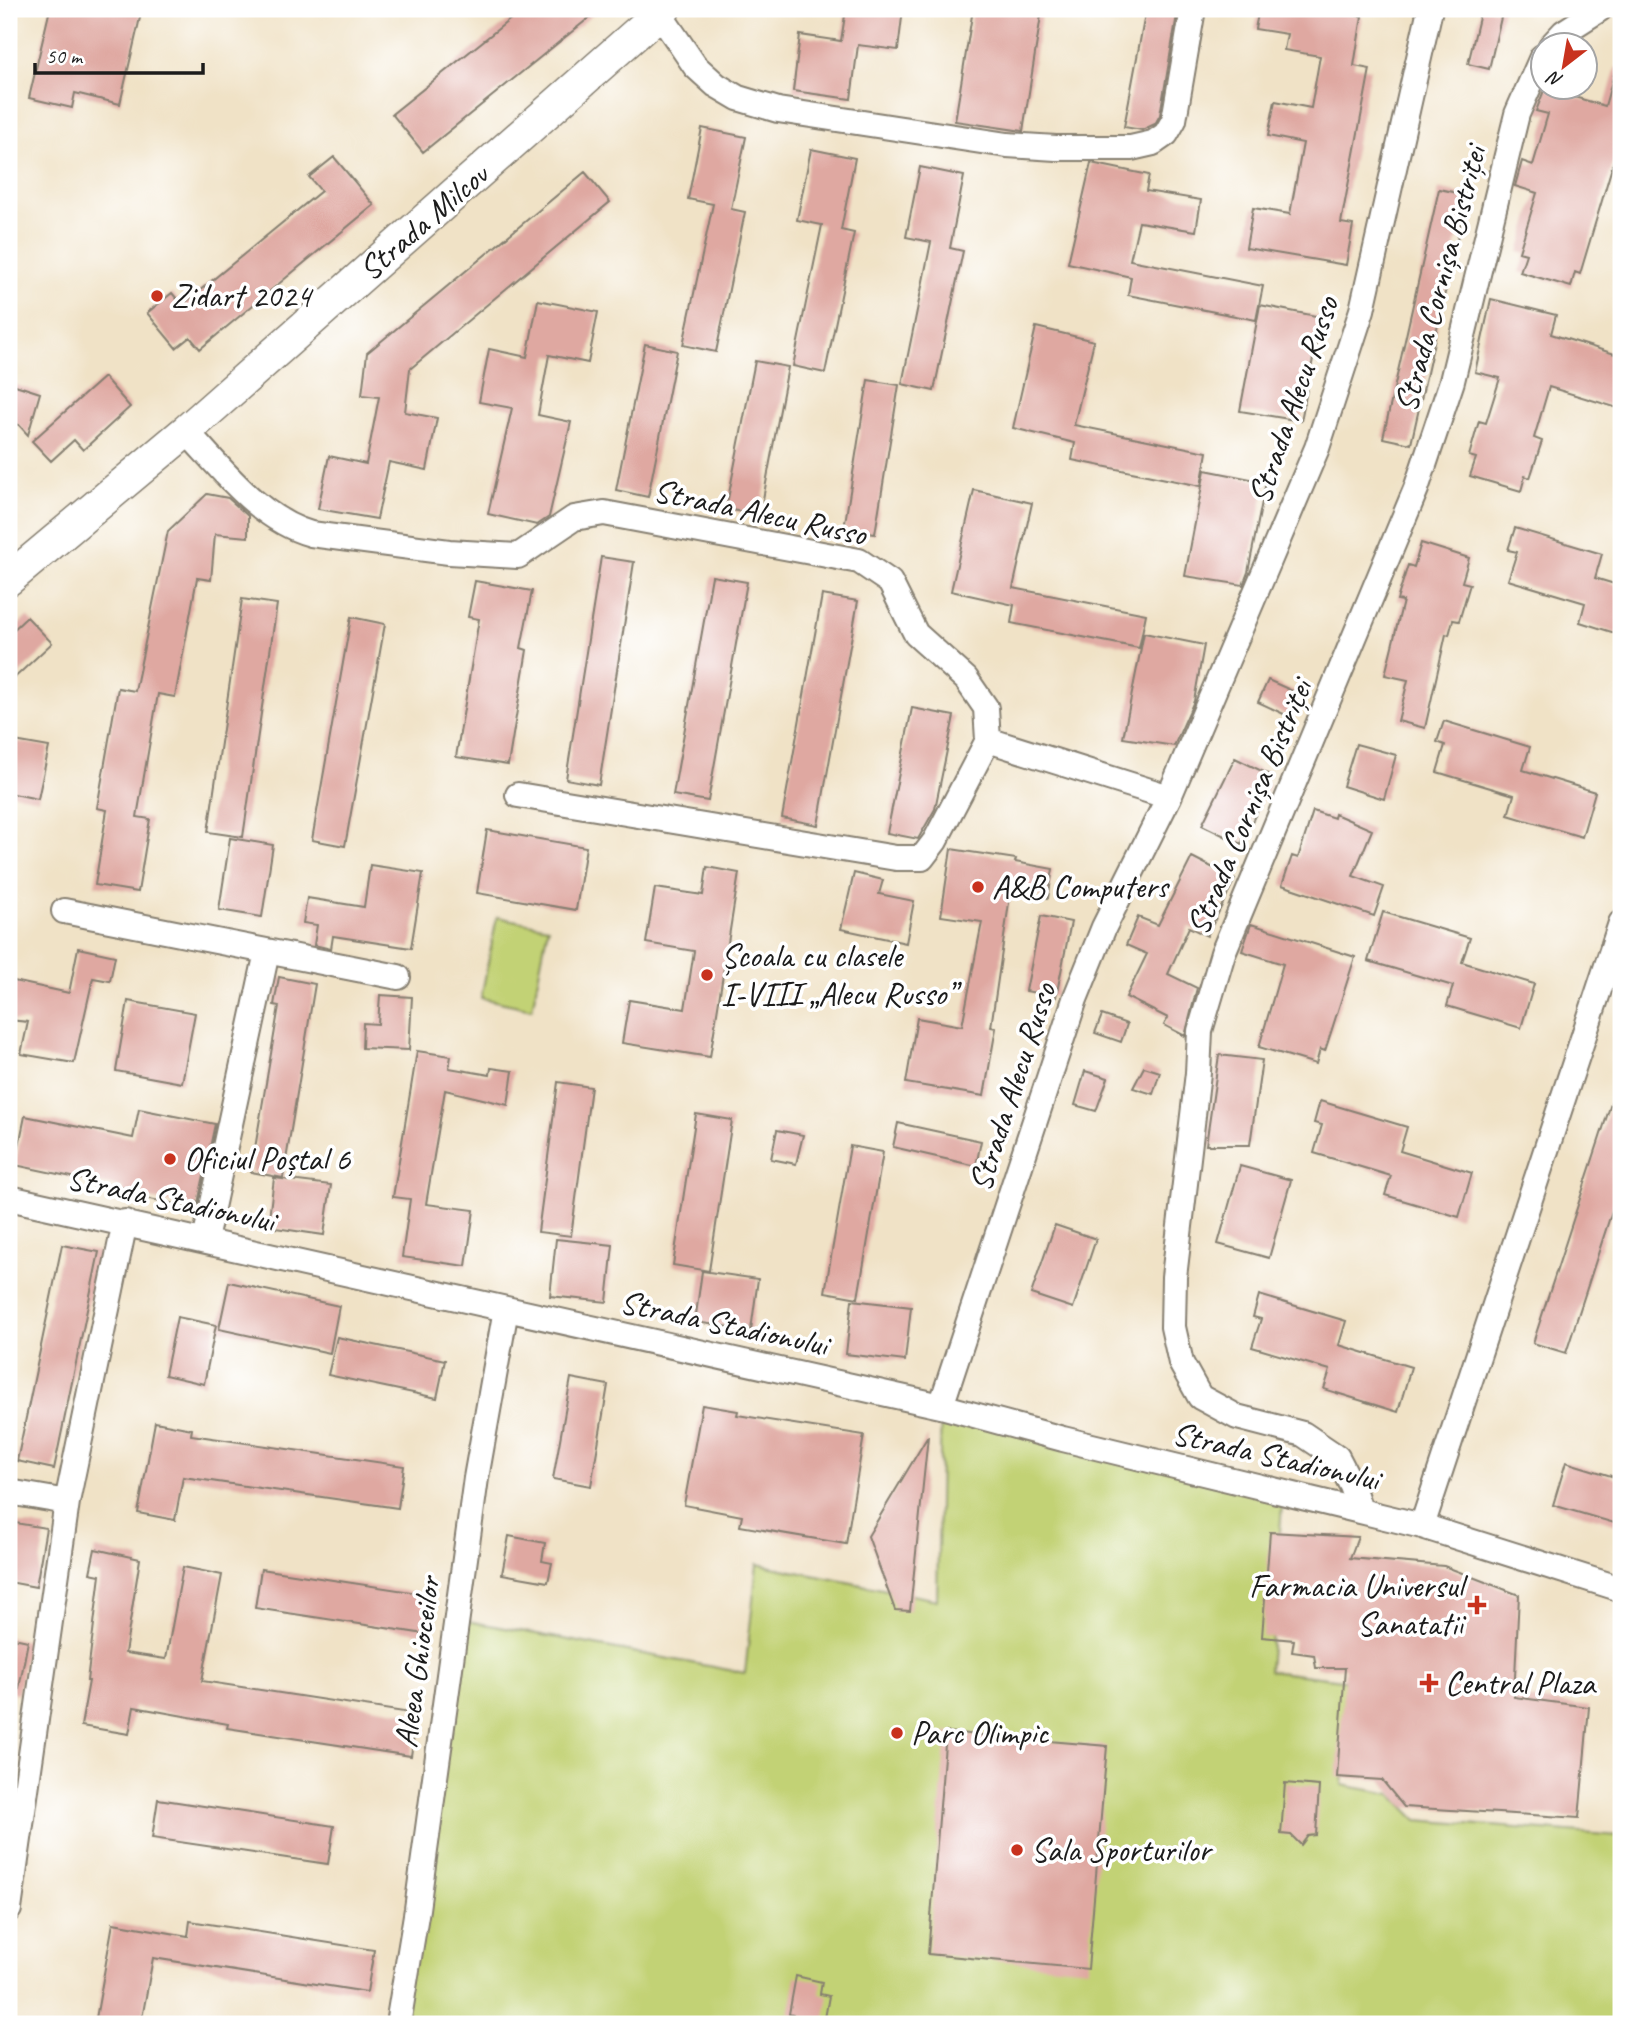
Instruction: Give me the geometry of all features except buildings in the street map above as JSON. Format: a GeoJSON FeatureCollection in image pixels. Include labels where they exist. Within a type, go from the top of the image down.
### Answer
{"type":"FeatureCollection","features":[{"type":"Feature","properties":{"kind":"main road","name":"Strada Milcov"},"geometry":{"type":"LineString","coordinates":[[9,579],[186,431],[662,11]]}},
{"type":"Feature","properties":{"kind":"street","name":"Strada Milcov"},"geometry":{"type":"LineString","coordinates":[[662,11],[695,66],[716,85],[738,98],[778,110],[1007,145],[1131,148],[1153,143],[1166,134],[1174,120],[1193,9]]}},
{"type":"Feature","properties":{"kind":"street","name":"Strada Alecu Russo"},"geometry":{"type":"LineString","coordinates":[[941,1406],[1075,999],[1104,927],[1169,797],[1317,448],[1362,310],[1430,9]]}},
{"type":"Feature","properties":{"kind":"street"},"geometry":{"type":"LineString","coordinates":[[1564,32],[1600,9]]}},
{"type":"Feature","properties":{"kind":"street","name":"Strada Cornișa Bistriței"},"geometry":{"type":"LineString","coordinates":[[1360,1510],[1352,1486],[1337,1457],[1303,1434],[1237,1417],[1200,1396],[1181,1363],[1173,1327],[1174,1277],[1198,1073],[1200,1031],[1223,953],[1416,489],[1452,382],[1517,114],[1528,89]]}},
{"type":"Feature","properties":{"kind":"street","name":"Strada Alecu Russo"},"geometry":{"type":"LineString","coordinates":[[186,431],[271,516],[289,528],[411,548],[518,556],[574,518],[604,513],[859,561],[890,582],[916,634],[966,679],[986,708],[988,740]]}},
{"type":"Feature","properties":{"kind":"street"},"geometry":{"type":"LineString","coordinates":[[518,795],[852,848],[896,858],[922,858],[935,841],[988,740],[1169,797]]}},
{"type":"Feature","properties":{"kind":"street"},"geometry":{"type":"LineString","coordinates":[[64,911],[398,977]]}},
{"type":"Feature","properties":{"kind":"street"},"geometry":{"type":"LineString","coordinates":[[1422,1526],[1621,923]]}},
{"type":"Feature","properties":{"kind":"street"},"geometry":{"type":"LineString","coordinates":[[205,1240],[267,952]]}},
{"type":"Feature","properties":{"kind":"street","name":"Strada Stadionului"},"geometry":{"type":"LineString","coordinates":[[9,1198],[941,1406],[1063,1439],[1422,1526],[1621,1589]]}},
{"type":"Feature","properties":{"kind":"street"},"geometry":{"type":"LineString","coordinates":[[9,1909],[67,1502],[125,1222]]}},
{"type":"Feature","properties":{"kind":"street","name":"Aleea Ghioceilor"},"geometry":{"type":"LineString","coordinates":[[398,2024],[419,1895],[476,1478],[506,1309]]}},
{"type":"Feature","properties":{"kind":"street"},"geometry":{"type":"LineString","coordinates":[[9,1492],[67,1502]]}},
{"type":"Feature","properties":{"kind":"green space"},"geometry":{"type":"Polygon","coordinates":[[[497,917],[548,927],[532,1009],[481,998],[497,917]]]}},
{"type":"Feature","properties":{"kind":"green space","name":"Parc Olimpic"},"geometry":{"type":"Polygon","coordinates":[[[941,1406],[1283,1493],[1269,1671],[1351,1681],[1342,1785],[1391,1794],[1417,1820],[1619,1836],[1621,1812],[1621,2024],[398,2024],[467,1621],[745,1673],[757,1564],[937,1600],[941,1406]]]}},
{"type":"Feature","properties":{"kind":"place","name":"Zidart 2024"},"geometry":{"type":"Point","coordinates":[157,296]}},
{"type":"Feature","properties":{"kind":"place","name":"A&B Computers"},"geometry":{"type":"Point","coordinates":[978,887]}},
{"type":"Feature","properties":{"kind":"place","name":"Școala cu clasele I-VIII „Alecu Russo”"},"geometry":{"type":"Point","coordinates":[707,975]}},
{"type":"Feature","properties":{"kind":"place","name":"Oficiul Poștal 6"},"geometry":{"type":"Point","coordinates":[170,1159]}},
{"type":"Feature","properties":{"kind":"place","name":"Farmacia Universul Sanatatii"},"geometry":{"type":"Point","coordinates":[1477,1605]}},
{"type":"Feature","properties":{"kind":"place","name":"Central Plaza"},"geometry":{"type":"Point","coordinates":[1429,1683]}},
{"type":"Feature","properties":{"kind":"place","name":"Parc Olimpic"},"geometry":{"type":"Point","coordinates":[897,1733]}},
{"type":"Feature","properties":{"kind":"place","name":"Sala Sporturilor"},"geometry":{"type":"Point","coordinates":[1017,1850]}}]}
